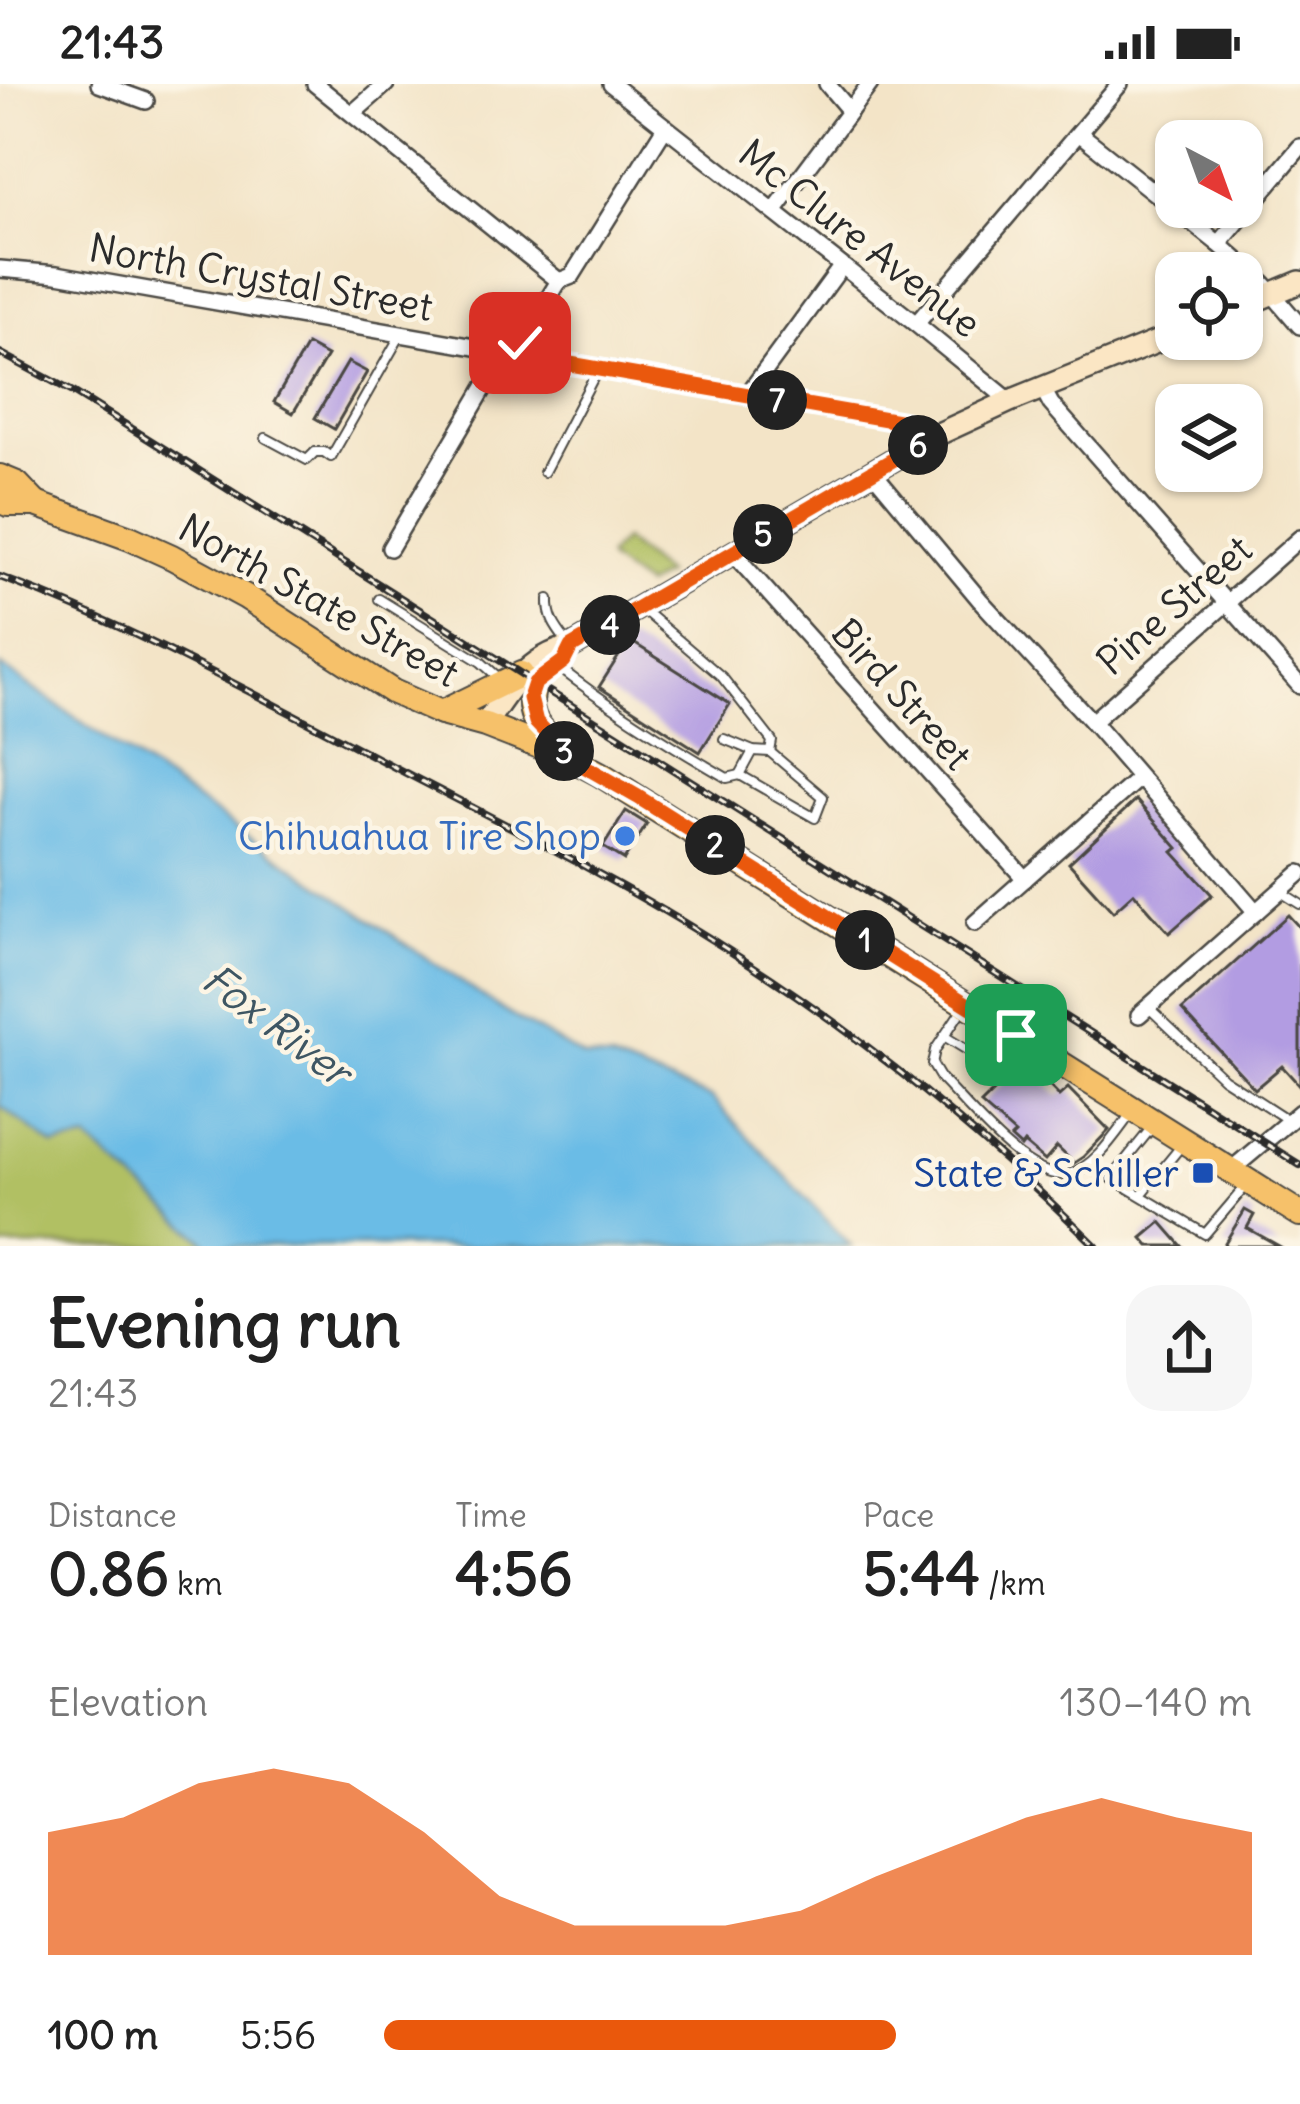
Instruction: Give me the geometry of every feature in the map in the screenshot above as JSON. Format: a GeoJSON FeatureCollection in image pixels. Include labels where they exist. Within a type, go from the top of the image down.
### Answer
{"type":"FeatureCollection","features":[{"type":"Feature","properties":{"kind":"main road","name":"North State Street"},"geometry":{"type":"LineString","coordinates":[[0,477],[17,484],[36,504]]}},
{"type":"Feature","properties":{"kind":"main road","name":"North State Street"},"geometry":{"type":"LineString","coordinates":[[0,502],[36,504],[130,538],[246,597],[394,692],[570,758],[1300,1214]]}},
{"type":"Feature","properties":{"kind":"main road"},"geometry":{"type":"LineString","coordinates":[[441,712],[520,680],[530,698],[533,718],[570,758]]}},
{"type":"Feature","properties":{"kind":"street"},"geometry":{"type":"LineString","coordinates":[[99,84],[146,101]]}},
{"type":"Feature","properties":{"kind":"street"},"geometry":{"type":"LineString","coordinates":[[315,84],[559,281]]}},
{"type":"Feature","properties":{"kind":"street"},"geometry":{"type":"LineString","coordinates":[[352,113],[386,84]]}},
{"type":"Feature","properties":{"kind":"street","name":"Mc Clure Avenue"},"geometry":{"type":"LineString","coordinates":[[611,84],[1010,401]]}},
{"type":"Feature","properties":{"kind":"street"},"geometry":{"type":"LineString","coordinates":[[826,84],[850,111]]}},
{"type":"Feature","properties":{"kind":"street"},"geometry":{"type":"LineString","coordinates":[[774,212],[870,84]]}},
{"type":"Feature","properties":{"kind":"street"},"geometry":{"type":"LineString","coordinates":[[916,324],[1120,84]]}},
{"type":"Feature","properties":{"kind":"street"},"geometry":{"type":"LineString","coordinates":[[390,548],[507,353],[524,338],[559,281],[572,276],[665,127]]}},
{"type":"Feature","properties":{"kind":"street"},"geometry":{"type":"LineString","coordinates":[[1078,133],[1219,244],[1300,326]]}},
{"type":"Feature","properties":{"kind":"street"},"geometry":{"type":"LineString","coordinates":[[1219,244],[1300,147]]}},
{"type":"Feature","properties":{"kind":"street"},"geometry":{"type":"LineString","coordinates":[[748,394],[841,267]]}},
{"type":"Feature","properties":{"kind":"street","name":"North Crystal Street"},"geometry":{"type":"LineString","coordinates":[[0,269],[57,274],[904,422],[921,427],[932,437]]}},
{"type":"Feature","properties":{"kind":"street"},"geometry":{"type":"LineString","coordinates":[[1263,298],[1300,282]]}},
{"type":"Feature","properties":{"kind":"street"},"geometry":{"type":"LineString","coordinates":[[490,727],[520,680],[557,650],[564,657],[732,552],[932,437],[1155,342]]}},
{"type":"Feature","properties":{"kind":"street"},"geometry":{"type":"LineString","coordinates":[[1042,388],[1066,422],[1300,686]]}},
{"type":"Feature","properties":{"kind":"street"},"geometry":{"type":"LineString","coordinates":[[873,472],[1256,912]]}},
{"type":"Feature","properties":{"kind":"street","name":"Pine Street"},"geometry":{"type":"LineString","coordinates":[[1091,722],[1300,538]]}},
{"type":"Feature","properties":{"kind":"street","name":"Bird Street"},"geometry":{"type":"LineString","coordinates":[[732,552],[1025,879]]}},
{"type":"Feature","properties":{"kind":"street"},"geometry":{"type":"LineString","coordinates":[[975,923],[1139,778]]}},
{"type":"Feature","properties":{"kind":"street"},"geometry":{"type":"LineString","coordinates":[[1144,1011],[1300,873]]}},
{"type":"Feature","properties":{"kind":"street"},"geometry":{"type":"LineString","coordinates":[[1240,1176],[1297,1114]]}},
{"type":"Feature","properties":{"kind":"lane"},"geometry":{"type":"LineString","coordinates":[[266,438],[307,460],[315,452],[331,457],[400,336]]}},
{"type":"Feature","properties":{"kind":"lane"},"geometry":{"type":"LineString","coordinates":[[544,472],[597,369]]}},
{"type":"Feature","properties":{"kind":"lane"},"geometry":{"type":"LineString","coordinates":[[380,599],[481,662],[520,680]]}},
{"type":"Feature","properties":{"kind":"lane"},"geometry":{"type":"LineString","coordinates":[[549,599],[564,657],[601,700],[699,762],[728,778],[740,775],[814,818],[823,797],[770,752],[753,751],[724,739]]}},
{"type":"Feature","properties":{"kind":"lane"},"geometry":{"type":"LineString","coordinates":[[640,607],[722,677],[772,741],[770,752]]}},
{"type":"Feature","properties":{"kind":"lane"},"geometry":{"type":"LineString","coordinates":[[740,775],[753,751]]}},
{"type":"Feature","properties":{"kind":"lane"},"geometry":{"type":"LineString","coordinates":[[1280,892],[1300,904]]}},
{"type":"Feature","properties":{"kind":"lane"},"geometry":{"type":"LineString","coordinates":[[966,1003],[935,1050],[932,1064],[940,1079],[1026,1162],[1049,1173],[1075,1173],[1145,1116]]}},
{"type":"Feature","properties":{"kind":"lane"},"geometry":{"type":"LineString","coordinates":[[1144,1011],[1223,1078],[1297,1114]]}},
{"type":"Feature","properties":{"kind":"lane"},"geometry":{"type":"LineString","coordinates":[[944,1036],[988,1063],[1001,1058],[1016,1035]]}},
{"type":"Feature","properties":{"kind":"lane"},"geometry":{"type":"LineString","coordinates":[[1145,1116],[1111,1178],[1205,1234],[1240,1176]]}},
{"type":"Feature","properties":{"kind":"lane"},"geometry":{"type":"LineString","coordinates":[[1141,1195],[1185,1141]]}},
{"type":"Feature","properties":{"kind":"green space"},"geometry":{"type":"Polygon","coordinates":[[[623,540],[665,574],[645,586],[608,560],[623,540]]]}},
{"type":"Feature","properties":{"kind":"green space"},"geometry":{"type":"Polygon","coordinates":[[[0,1106],[54,1146],[88,1140],[210,1246],[0,1246],[0,1106]]]}},
{"type":"Feature","properties":{"kind":"water","name":"Fox River"},"geometry":{"type":"Polygon","coordinates":[[[0,666],[504,1011],[585,1058],[611,1060],[712,1098],[851,1246],[210,1246],[88,1140],[54,1146],[0,1106],[0,666]]]}},
{"type":"Feature","properties":{"kind":"building"},"geometry":{"type":"Polygon","coordinates":[[[307,345],[327,356],[293,413],[274,402],[307,345]]]}},
{"type":"Feature","properties":{"kind":"building"},"geometry":{"type":"Polygon","coordinates":[[[348,362],[367,372],[334,429],[315,418],[348,362]]]}},
{"type":"Feature","properties":{"kind":"building"},"geometry":{"type":"Polygon","coordinates":[[[629,640],[730,704],[700,752],[599,687],[629,640]]]}},
{"type":"Feature","properties":{"kind":"building"},"geometry":{"type":"Polygon","coordinates":[[[1136,800],[1212,895],[1169,933],[1134,893],[1113,912],[1069,863],[1136,800]]]}},
{"type":"Feature","properties":{"kind":"building","name":"Chihuahua Tire Shop"},"geometry":{"type":"Polygon","coordinates":[[[626,811],[647,824],[624,860],[603,847],[626,811]]]}},
{"type":"Feature","properties":{"kind":"building"},"geometry":{"type":"Polygon","coordinates":[[[1288,915],[1300,928],[1300,1086],[1282,1066],[1255,1089],[1182,1010],[1288,915]]]}},
{"type":"Feature","properties":{"kind":"building"},"geometry":{"type":"Polygon","coordinates":[[[1025,1061],[1059,1096],[1068,1088],[1109,1130],[1074,1163],[1057,1147],[1045,1161],[1024,1143],[1021,1147],[1011,1138],[1015,1134],[981,1104],[1025,1061]]]}},
{"type":"Feature","properties":{"kind":"building"},"geometry":{"type":"Polygon","coordinates":[[[1245,1210],[1254,1215],[1247,1228],[1279,1246],[1223,1246],[1245,1210]]]}},
{"type":"Feature","properties":{"kind":"building"},"geometry":{"type":"Polygon","coordinates":[[[1161,1222],[1182,1246],[1149,1246],[1142,1238],[1161,1222]]]}},
{"type":"Feature","properties":{"kind":"railway"},"geometry":{"type":"LineString","coordinates":[[0,353],[166,450],[1300,1165]]}},
{"type":"Feature","properties":{"kind":"railway"},"geometry":{"type":"LineString","coordinates":[[0,577],[191,662],[555,850],[686,924],[826,1016],[920,1088],[1096,1246]]}},
{"type":"Feature","properties":{"kind":"place","name":"Chihuahua Tire Shop"},"geometry":{"type":"Point","coordinates":[625,836]}},
{"type":"Feature","properties":{"kind":"place","name":"State & Schiller"},"geometry":{"type":"Point","coordinates":[1203,1173]}},
{"type":"Feature","properties":{"kind":"route"},"geometry":{"type":"LineString","coordinates":[[520,343],[507,353],[904,422],[921,427],[932,437],[571,647],[564,661],[535,683],[530,706],[536,722],[570,758],[1016,1035]]}}]}
